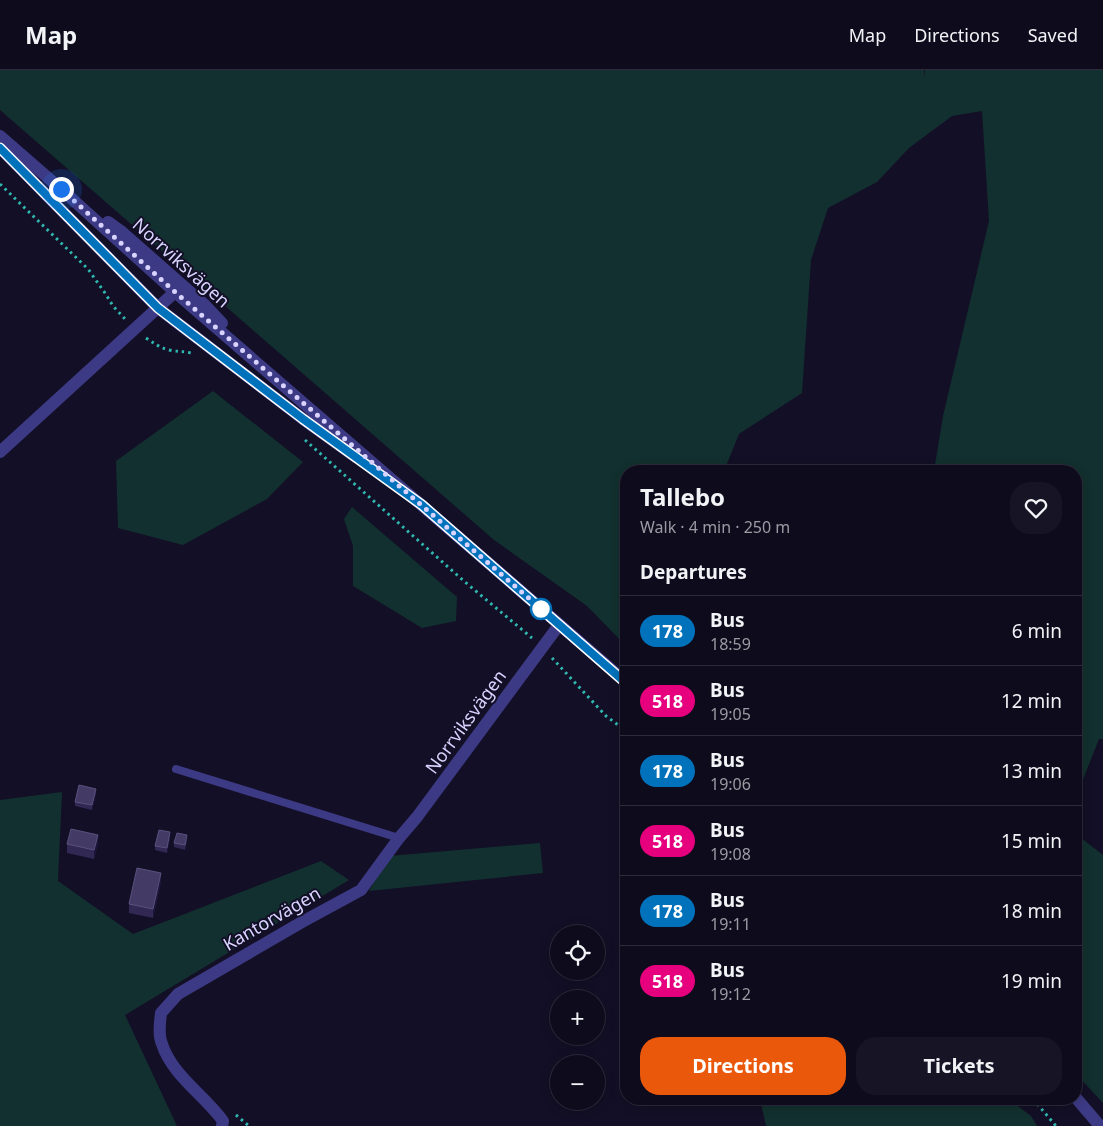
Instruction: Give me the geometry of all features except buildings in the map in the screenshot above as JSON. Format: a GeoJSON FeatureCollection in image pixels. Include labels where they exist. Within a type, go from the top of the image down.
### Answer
{"type":"FeatureCollection","features":[{"type":"Feature","properties":{"kind":"street","name":"Norrviksvägen"},"geometry":{"type":"LineString","coordinates":[[0,136],[175,292],[620,677]]}},
{"type":"Feature","properties":{"kind":"street","name":"Norrviksvägen"},"geometry":{"type":"LineString","coordinates":[[0,148],[158,308],[303,419],[422,505]]}},
{"type":"Feature","properties":{"kind":"street","name":"Norrviksvägen"},"geometry":{"type":"LineString","coordinates":[[61,189],[122,232],[198,299],[269,373]]}},
{"type":"Feature","properties":{"kind":"street","name":"Norrviksvägen"},"geometry":{"type":"LineString","coordinates":[[0,452],[175,292]]}},
{"type":"Feature","properties":{"kind":"street","name":"Norrviksvägen"},"geometry":{"type":"LineString","coordinates":[[399,838],[417,817],[559,625]]}},
{"type":"Feature","properties":{"kind":"street","name":"Kantorvägen"},"geometry":{"type":"LineString","coordinates":[[222,1126],[223,1122],[214,1108],[178,1072],[168,1058],[161,1043],[161,1013],[178,994],[361,890],[399,838]]}},
{"type":"Feature","properties":{"kind":"street"},"geometry":{"type":"LineString","coordinates":[[1082,1105],[1100,1126]]}},
{"type":"Feature","properties":{"kind":"lane"},"geometry":{"type":"LineString","coordinates":[[176,769],[399,838]]}},
{"type":"Feature","properties":{"kind":"path"},"geometry":{"type":"LineString","coordinates":[[0,184],[88,269],[113,306],[135,329],[157,346],[171,351],[184,351],[196,356]]}},
{"type":"Feature","properties":{"kind":"path"},"geometry":{"type":"LineString","coordinates":[[301,437],[457,576],[543,647],[600,710],[620,726]]}},
{"type":"Feature","properties":{"kind":"path"},"geometry":{"type":"LineString","coordinates":[[1038,1105],[1056,1126]]}},
{"type":"Feature","properties":{"kind":"green space"},"geometry":{"type":"Polygon","coordinates":[[[0,70],[924,70],[924,77],[925,70],[1103,70],[1103,739],[1099,739],[1082,782],[1082,465],[935,465],[943,416],[989,221],[982,111],[952,116],[909,148],[877,182],[828,208],[811,260],[802,393],[739,434],[726,465],[620,465],[620,640],[587,606],[494,540],[0,110],[0,70]]]}},
{"type":"Feature","properties":{"kind":"green space"},"geometry":{"type":"Polygon","coordinates":[[[213,391],[303,462],[267,499],[183,545],[118,528],[116,461],[213,391]]]}},
{"type":"Feature","properties":{"kind":"green space"},"geometry":{"type":"Polygon","coordinates":[[[352,507],[457,597],[456,621],[422,628],[353,586],[353,546],[344,519],[352,507]]]}},
{"type":"Feature","properties":{"kind":"green space"},"geometry":{"type":"Polygon","coordinates":[[[62,792],[58,881],[133,934],[321,861],[349,880],[125,1015],[177,1126],[0,1126],[0,800],[62,792]]]}},
{"type":"Feature","properties":{"kind":"green space"},"geometry":{"type":"Polygon","coordinates":[[[1082,839],[1103,855],[1103,1103],[1082,1080],[1082,839]]]}},
{"type":"Feature","properties":{"kind":"green space"},"geometry":{"type":"Polygon","coordinates":[[[540,843],[543,873],[369,891],[389,856],[540,843]]]}},
{"type":"Feature","properties":{"kind":"green space"},"geometry":{"type":"Polygon","coordinates":[[[761,1105],[1017,1105],[1031,1116],[1037,1126],[766,1126],[761,1105]]]}},
{"type":"Feature","properties":{"kind":"bus line","name":"178"},"geometry":{"type":"LineString","coordinates":[[0,148],[158,308],[303,419],[422,505],[620,678]]}},
{"type":"Feature","properties":{"kind":"route"},"geometry":{"type":"LineString","coordinates":[[61,189],[175,292],[546,613],[541,609]]}}]}
